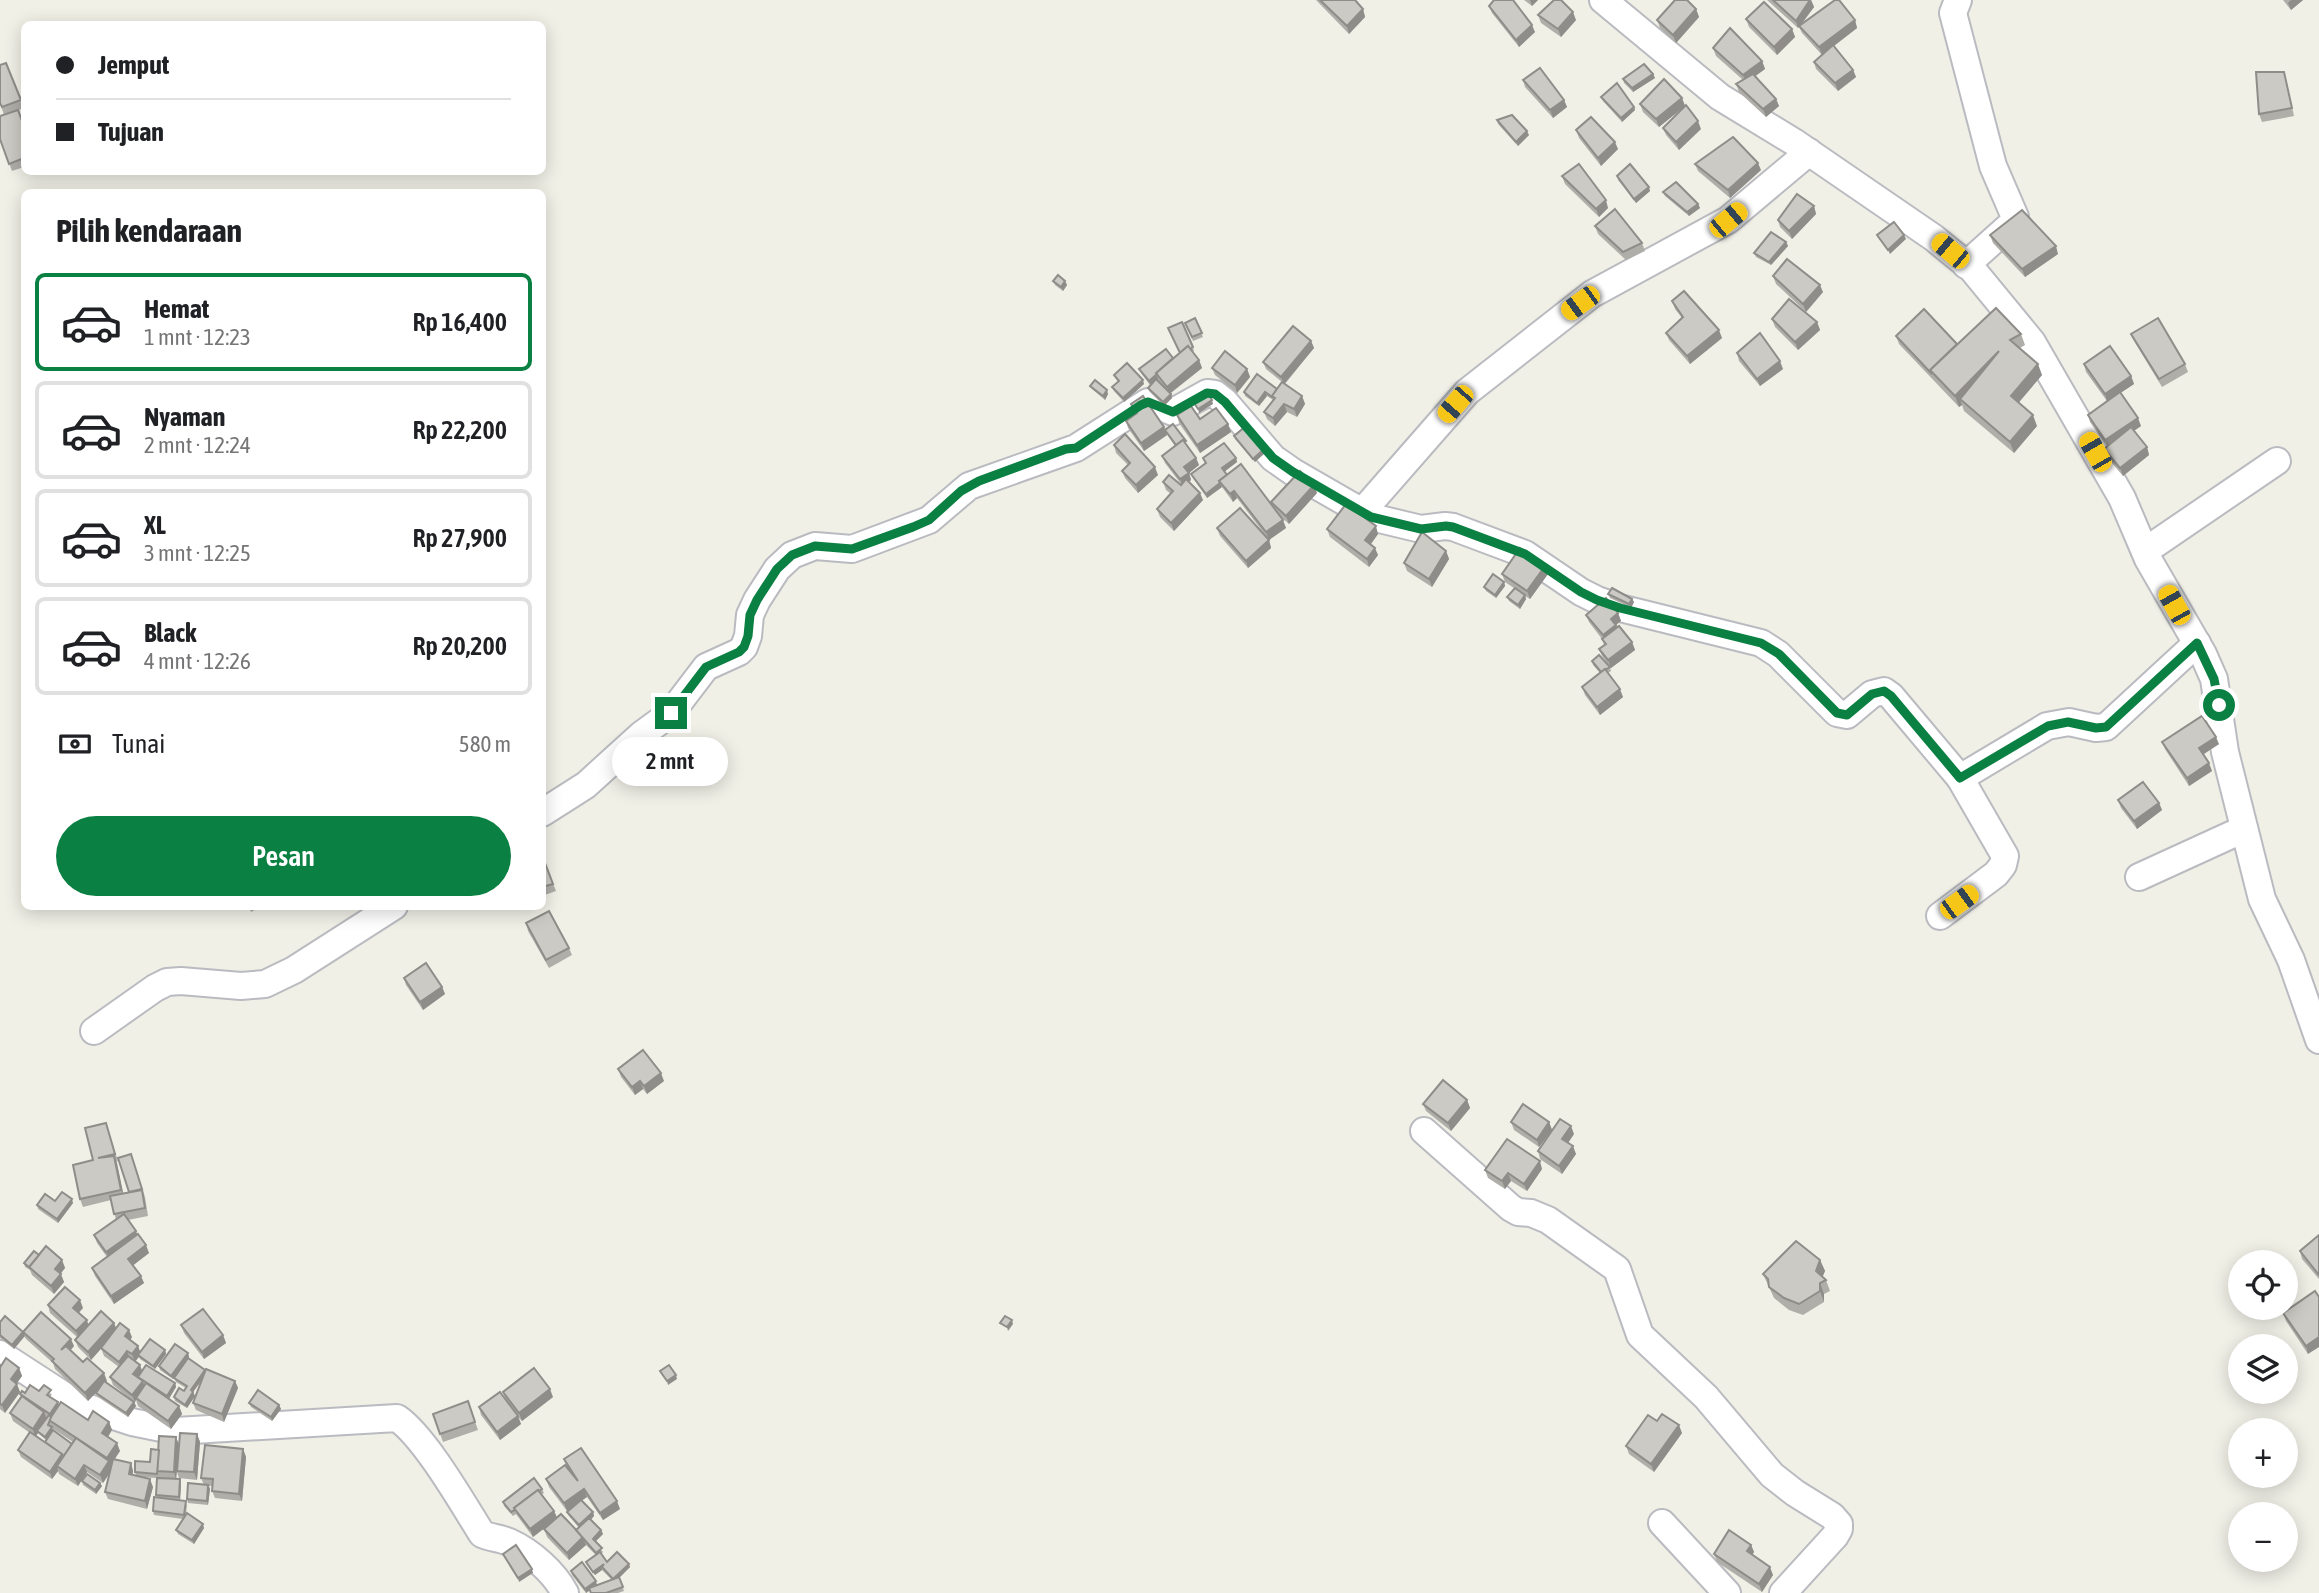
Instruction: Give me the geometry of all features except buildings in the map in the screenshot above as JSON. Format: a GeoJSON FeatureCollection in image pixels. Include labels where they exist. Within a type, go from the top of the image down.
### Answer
{"type":"FeatureCollection","features":[{"type":"Feature","properties":{"kind":"street"},"geometry":{"type":"LineString","coordinates":[[1603,0],[1720,97],[1809,152],[1904,217],[1966,265],[2032,342],[2122,498],[2145,551],[2197,643],[2214,679],[2225,752],[2262,899],[2291,960],[2319,1040]]}},
{"type":"Feature","properties":{"kind":"street"},"geometry":{"type":"LineString","coordinates":[[1958,0],[1954,13],[1993,166],[2015,217],[2014,222],[1966,265]]}},
{"type":"Feature","properties":{"kind":"street"},"geometry":{"type":"LineString","coordinates":[[1362,512],[1455,404],[1477,384],[1592,294],[1728,220],[1809,152]]}},
{"type":"Feature","properties":{"kind":"street"},"geometry":{"type":"LineString","coordinates":[[546,810],[586,785],[641,735],[671,713],[706,667],[744,647],[750,615],[757,600],[777,569],[792,555],[815,546],[852,549],[929,520],[969,486],[1066,449],[1076,448],[1148,402],[1173,412],[1207,393],[1215,394],[1225,402],[1273,458],[1378,520],[1421,529],[1453,527],[1525,554],[1597,600],[1761,643],[1779,654],[1837,713],[1847,715],[1872,694],[1884,691],[1960,778],[2004,856],[2003,865],[1996,874],[1940,916]]}},
{"type":"Feature","properties":{"kind":"street"},"geometry":{"type":"LineString","coordinates":[[2145,551],[2277,461]]}},
{"type":"Feature","properties":{"kind":"street"},"geometry":{"type":"LineString","coordinates":[[1960,778],[2048,726],[2068,722],[2096,728],[2106,727],[2197,643]]}},
{"type":"Feature","properties":{"kind":"street"},"geometry":{"type":"LineString","coordinates":[[2139,877],[2244,829]]}},
{"type":"Feature","properties":{"kind":"street"},"geometry":{"type":"LineString","coordinates":[[94,1031],[167,982],[242,986],[265,984],[294,970],[358,916],[380,910]]}},
{"type":"Feature","properties":{"kind":"street"},"geometry":{"type":"LineString","coordinates":[[1424,1131],[1511,1208],[1548,1220],[1612,1263],[1621,1276],[1640,1335],[1706,1397],[1772,1475],[1832,1516],[1839,1524],[1835,1536],[1783,1593]]}},
{"type":"Feature","properties":{"kind":"street"},"geometry":{"type":"LineString","coordinates":[[0,1354],[77,1404],[132,1422],[176,1432],[397,1418],[427,1452],[482,1534],[504,1540],[526,1551],[556,1580],[565,1593]]}},
{"type":"Feature","properties":{"kind":"street"},"geometry":{"type":"LineString","coordinates":[[1662,1523],[1727,1593]]}},
{"type":"Feature","properties":{"kind":"route"},"geometry":{"type":"LineString","coordinates":[[671,713],[706,667],[744,647],[752,608],[777,569],[792,555],[825,545],[852,549],[913,527],[929,520],[969,486],[1066,449],[1076,448],[1141,405],[1148,402],[1173,412],[1181,410],[1207,393],[1215,394],[1225,402],[1273,458],[1371,517],[1429,530],[1453,527],[1525,554],[1597,600],[1761,643],[1779,654],[1837,713],[1847,715],[1872,694],[1884,691],[1960,778],[2058,722],[2106,727],[2197,643],[2214,679],[2219,705]]}}]}
